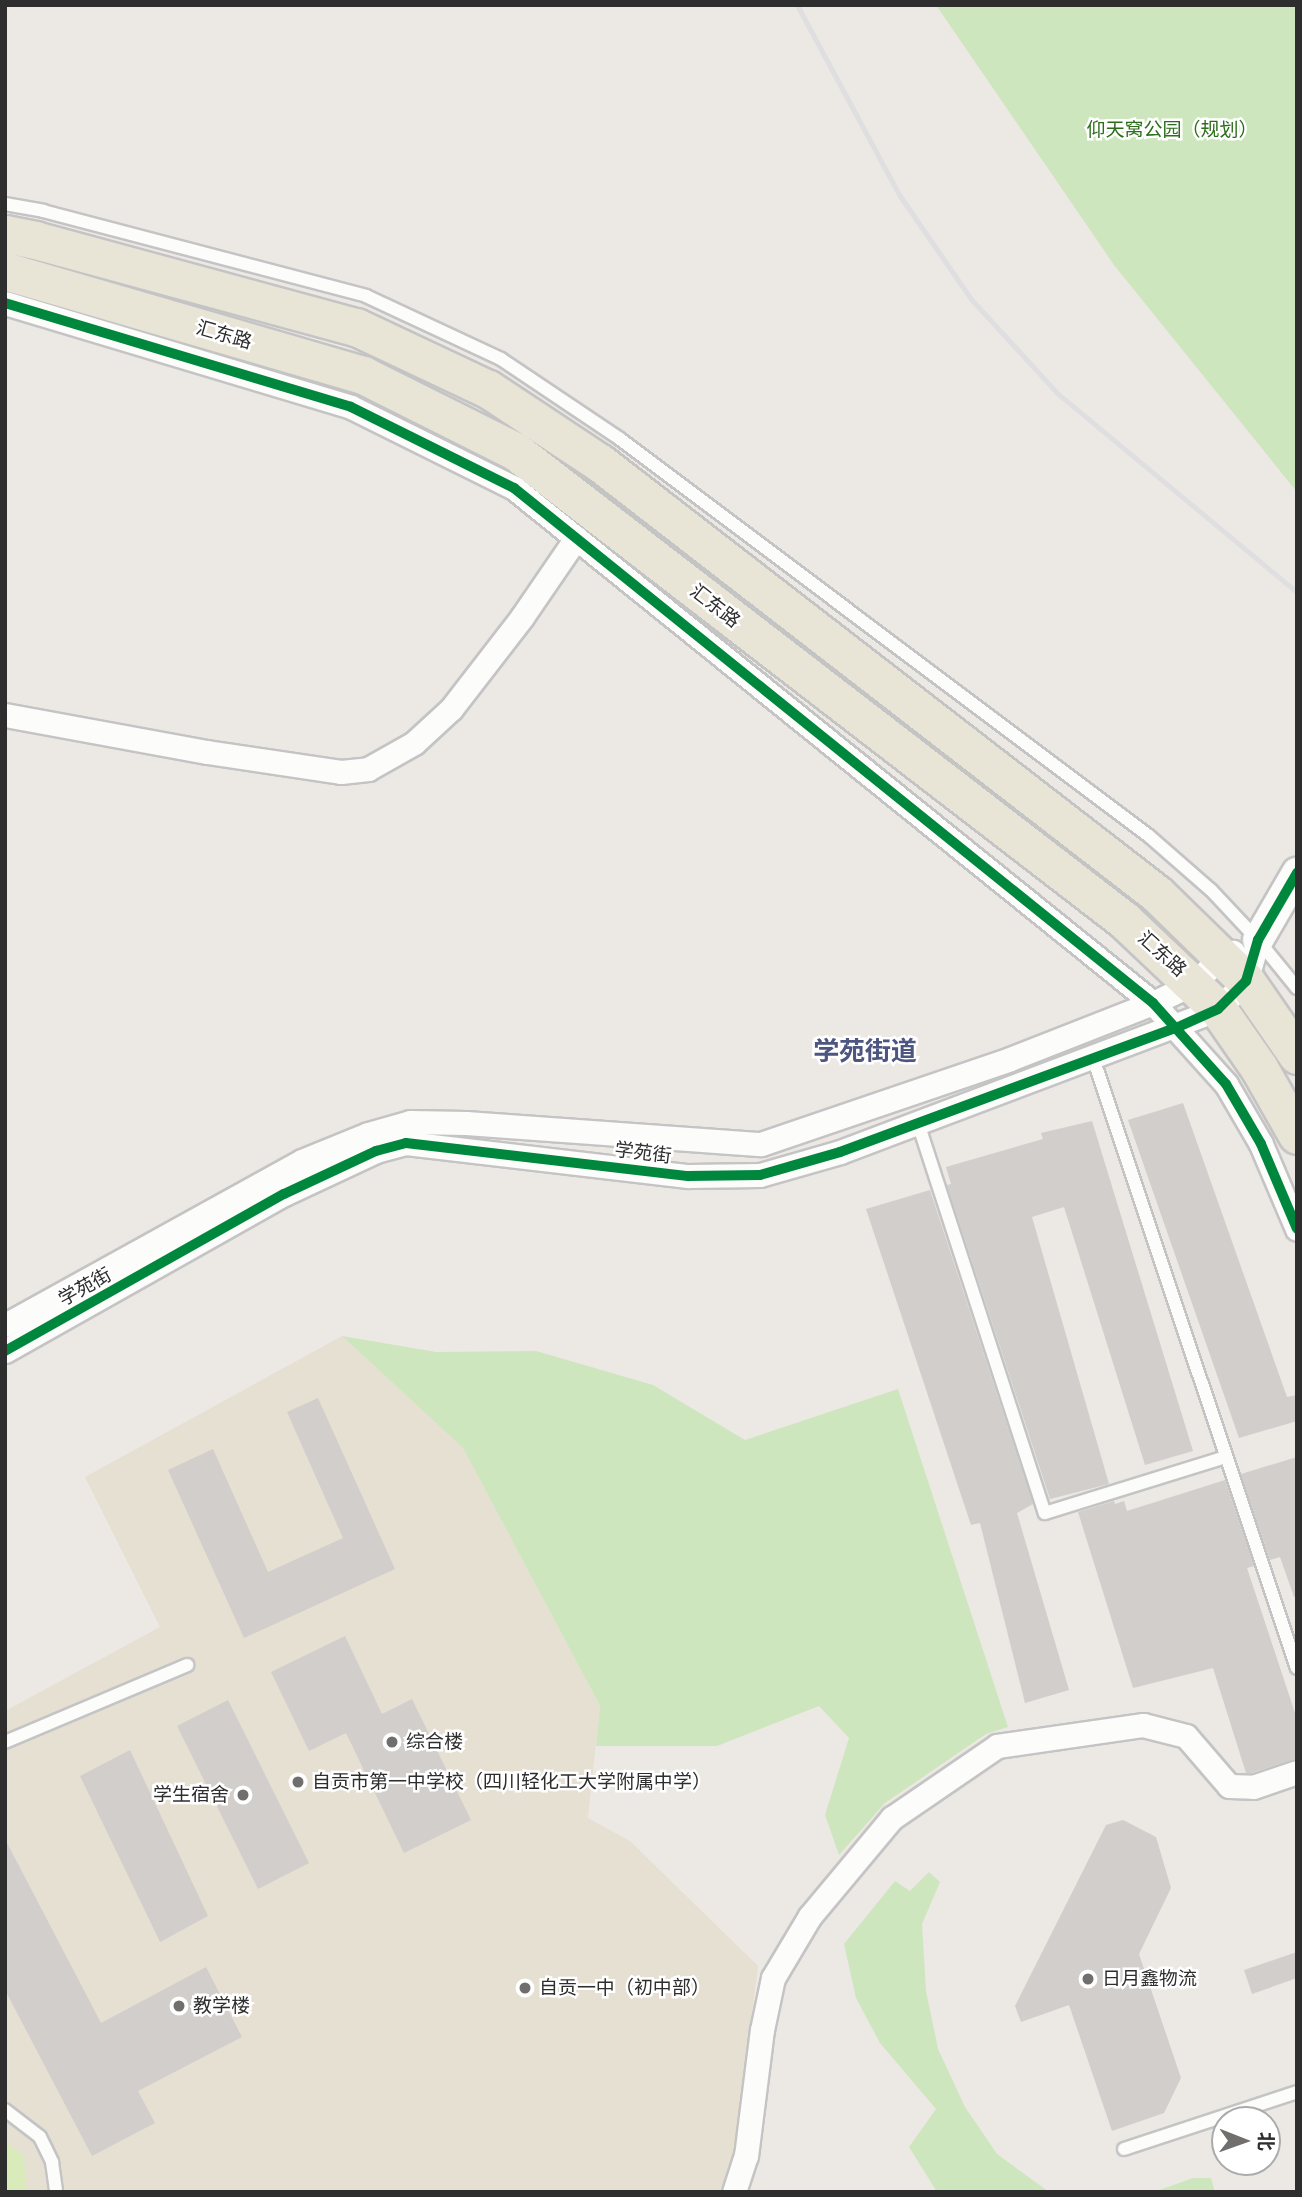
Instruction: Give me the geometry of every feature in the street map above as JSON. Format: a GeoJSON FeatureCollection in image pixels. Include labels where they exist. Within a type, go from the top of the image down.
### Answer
{"type":"FeatureCollection","features":[{"type":"Feature","properties":{"kind":"main road","name":"汇东路"},"geometry":{"type":"LineString","coordinates":[[5,234],[356,327],[488,389],[600,463],[1157,894],[1234,969],[1297,1055]]}},
{"type":"Feature","properties":{"kind":"main road","name":"汇东路"},"geometry":{"type":"LineString","coordinates":[[5,271],[363,375],[516,451],[1124,920],[1194,983],[1218,1009],[1259,1068],[1297,1136]]}},
{"type":"Feature","properties":{"kind":"street"},"geometry":{"type":"LineString","coordinates":[[5,303],[351,407],[514,488],[1153,1003],[1226,1084],[1262,1144],[1297,1229]]}},
{"type":"Feature","properties":{"kind":"street"},"geometry":{"type":"LineString","coordinates":[[5,715],[327,771],[368,769],[414,744],[451,709],[522,617],[576,538]]}},
{"type":"Feature","properties":{"kind":"street"},"geometry":{"type":"LineString","coordinates":[[1234,969],[1258,940],[1297,873]]}},
{"type":"Feature","properties":{"kind":"street","name":"学苑街"},"geometry":{"type":"LineString","coordinates":[[5,1351],[284,1195],[376,1151],[405,1143],[688,1176],[760,1175],[840,1152],[1176,1028],[1218,1009],[1234,969],[1258,940]]}},
{"type":"Feature","properties":{"kind":"street","name":"学苑街"},"geometry":{"type":"LineString","coordinates":[[5,1325],[303,1161],[368,1134],[410,1122],[761,1144],[1010,1059],[1234,969]]}},
{"type":"Feature","properties":{"kind":"street"},"geometry":{"type":"LineString","coordinates":[[734,2192],[746,2156],[762,2030],[773,1978],[810,1916],[892,1818],[997,1746],[1143,1725],[1186,1736],[1229,1786],[1253,1787],[1297,1772]]}},
{"type":"Feature","properties":{"kind":"lane"},"geometry":{"type":"LineString","coordinates":[[5,204],[43,211],[366,296],[501,359],[620,439],[1149,836],[1211,890],[1258,940],[1297,988]]}},
{"type":"Feature","properties":{"kind":"lane"},"geometry":{"type":"LineString","coordinates":[[1093,1058],[1297,1668]]}},
{"type":"Feature","properties":{"kind":"lane"},"geometry":{"type":"LineString","coordinates":[[918,1123],[1045,1513],[1226,1457]]}},
{"type":"Feature","properties":{"kind":"lane"},"geometry":{"type":"LineString","coordinates":[[5,1742],[187,1665]]}},
{"type":"Feature","properties":{"kind":"lane"},"geometry":{"type":"LineString","coordinates":[[1124,2149],[1297,2092]]}},
{"type":"Feature","properties":{"kind":"lane"},"geometry":{"type":"LineString","coordinates":[[5,2110],[40,2137],[52,2162],[56,2192]]}},
{"type":"Feature","properties":{"kind":"shaded area","name":"自贡市第一中学校（四川轻化工大学附属中学）"},"geometry":{"type":"Polygon","coordinates":[[[342,1336],[463,1448],[600,1706],[588,1818],[630,1841],[758,1966],[733,2160],[719,2192],[5,2192],[5,1711],[160,1627],[85,1477],[342,1336]]]}},
{"type":"Feature","properties":{"kind":"green space","name":"仰天窝公园（规划）"},"geometry":{"type":"Polygon","coordinates":[[[936,5],[1297,5],[1297,492],[1114,265],[936,5]]]}},
{"type":"Feature","properties":{"kind":"green space"},"geometry":{"type":"Polygon","coordinates":[[[342,1336],[436,1352],[536,1351],[653,1385],[745,1440],[898,1389],[1008,1727],[986,1734],[885,1803],[839,1855],[825,1815],[849,1738],[819,1706],[717,1746],[596,1746],[600,1706],[463,1448],[342,1336]]]}},
{"type":"Feature","properties":{"kind":"green space"},"geometry":{"type":"Polygon","coordinates":[[[929,1872],[940,1882],[922,1924],[926,1991],[938,2049],[965,2107],[997,2154],[1049,2192],[937,2192],[909,2147],[936,2109],[880,2043],[856,1998],[844,1944],[895,1881],[910,1891],[929,1872]]]}},
{"type":"Feature","properties":{"kind":"green space"},"geometry":{"type":"Polygon","coordinates":[[[5,2142],[24,2156],[26,2192],[5,2192],[5,2142]]]}},
{"type":"Feature","properties":{"kind":"green space"},"geometry":{"type":"Polygon","coordinates":[[[1193,2178],[1211,2178],[1215,2192],[1154,2192],[1193,2178]]]}},
{"type":"Feature","properties":{"kind":"building"},"geometry":{"type":"Polygon","coordinates":[[[1183,1103],[1287,1397],[1297,1395],[1297,1421],[1239,1438],[1128,1120],[1183,1103]]]}},
{"type":"Feature","properties":{"kind":"building"},"geometry":{"type":"Polygon","coordinates":[[[1092,1121],[1193,1451],[1145,1465],[1064,1207],[1032,1217],[1109,1484],[1050,1499],[947,1185],[951,1184],[946,1167],[1043,1139],[1041,1133],[1092,1121]]]}},
{"type":"Feature","properties":{"kind":"building"},"geometry":{"type":"Polygon","coordinates":[[[930,1190],[1033,1504],[1017,1513],[1069,1690],[1025,1703],[980,1523],[971,1525],[866,1209],[930,1190]]]}},
{"type":"Feature","properties":{"kind":"building"},"geometry":{"type":"Polygon","coordinates":[[[318,1398],[395,1569],[244,1638],[168,1470],[213,1449],[268,1572],[343,1538],[287,1412],[318,1398]]]}},
{"type":"Feature","properties":{"kind":"building"},"geometry":{"type":"Polygon","coordinates":[[[1297,1457],[1297,1596],[1294,1597],[1280,1557],[1270,1560],[1241,1474],[1297,1457]]]}},
{"type":"Feature","properties":{"kind":"building"},"geometry":{"type":"Polygon","coordinates":[[[1225,1480],[1254,1566],[1247,1568],[1297,1719],[1297,1758],[1251,1773],[1246,1773],[1213,1668],[1133,1688],[1078,1512],[1114,1501],[1115,1504],[1124,1501],[1127,1511],[1225,1480]]]}},
{"type":"Feature","properties":{"kind":"building","name":"综合楼"},"geometry":{"type":"Polygon","coordinates":[[[345,1636],[382,1714],[412,1699],[471,1820],[404,1853],[346,1733],[309,1751],[271,1672],[345,1636]]]}},
{"type":"Feature","properties":{"kind":"building","name":"学生宿舍"},"geometry":{"type":"Polygon","coordinates":[[[228,1700],[309,1863],[258,1889],[177,1726],[228,1700]]]}},
{"type":"Feature","properties":{"kind":"building","name":"学生宿舍"},"geometry":{"type":"Polygon","coordinates":[[[130,1750],[208,1916],[160,1942],[80,1776],[130,1750]]]}},
{"type":"Feature","properties":{"kind":"building","name":"日月鑫物流"},"geometry":{"type":"Polygon","coordinates":[[[1123,1820],[1156,1837],[1171,1888],[1139,1954],[1181,2078],[1164,2113],[1112,2131],[1069,2005],[1021,2022],[1015,2006],[1106,1825],[1123,1820]]]}},
{"type":"Feature","properties":{"kind":"building","name":"教学楼"},"geometry":{"type":"Polygon","coordinates":[[[5,1839],[101,2023],[206,1967],[242,2037],[138,2091],[155,2123],[92,2156],[5,1990],[5,1839]]]}},
{"type":"Feature","properties":{"kind":"building"},"geometry":{"type":"Polygon","coordinates":[[[1297,1952],[1297,1978],[1252,1994],[1244,1970],[1297,1952]]]}},
{"type":"Feature","properties":{"kind":"railway"},"geometry":{"type":"LineString","coordinates":[[797,5],[900,196],[971,299],[1057,393],[1297,592]]}},
{"type":"Feature","properties":{"kind":"cycle path"},"geometry":{"type":"LineString","coordinates":[[5,303],[351,407],[514,488],[1153,1003],[1226,1084],[1261,1144],[1297,1229]]}},
{"type":"Feature","properties":{"kind":"cycle path"},"geometry":{"type":"LineString","coordinates":[[5,1351],[284,1194],[376,1151],[406,1143],[688,1176],[760,1175],[840,1152],[1176,1028],[1218,1009],[1246,981],[1258,940],[1297,873]]}},
{"type":"Feature","properties":{"kind":"place","name":"综合楼"},"geometry":{"type":"Point","coordinates":[392,1742]}},
{"type":"Feature","properties":{"kind":"place","name":"自贡市第一中学校（四川轻化工大学附属中学）"},"geometry":{"type":"Point","coordinates":[298,1782]}},
{"type":"Feature","properties":{"kind":"place","name":"学生宿舍"},"geometry":{"type":"Point","coordinates":[243,1795]}},
{"type":"Feature","properties":{"kind":"place","name":"日月鑫物流"},"geometry":{"type":"Point","coordinates":[1088,1979]}},
{"type":"Feature","properties":{"kind":"place","name":"自贡一中（初中部）"},"geometry":{"type":"Point","coordinates":[525,1988]}},
{"type":"Feature","properties":{"kind":"place","name":"教学楼"},"geometry":{"type":"Point","coordinates":[179,2006]}},
{"type":"Feature","properties":{"kind":"district","name":"学苑街道"},"geometry":{"type":"Point","coordinates":[865,1052]}}]}
